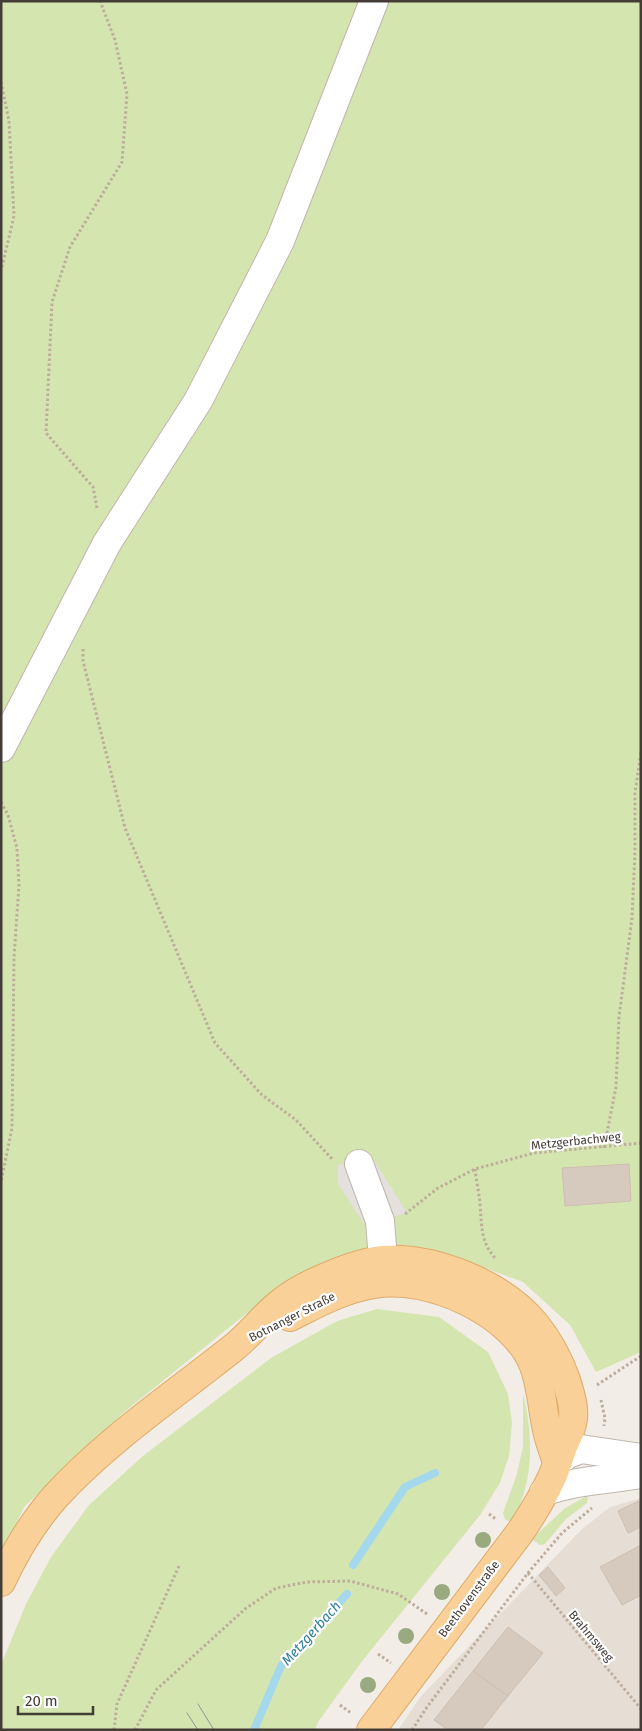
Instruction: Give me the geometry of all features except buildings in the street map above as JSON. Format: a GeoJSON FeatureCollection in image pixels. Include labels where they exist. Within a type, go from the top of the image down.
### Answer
{"type":"FeatureCollection","features":[{"type":"Feature","properties":{"kind":"main road","name":"Botnanger Straße"},"geometry":{"type":"LineString","coordinates":[[1,1582],[30,1530],[54,1499],[87,1465],[138,1422],[236,1346],[283,1300],[323,1278],[357,1266],[383,1260],[422,1263],[447,1269],[476,1280],[514,1304],[534,1323],[550,1346],[562,1369],[573,1409],[573,1424],[576,1438],[557,1462]]}},
{"type":"Feature","properties":{"kind":"main road","name":"Botnanger Straße"},"geometry":{"type":"LineString","coordinates":[[236,1346],[329,1296],[361,1286],[377,1283],[406,1283],[460,1297],[482,1308],[506,1328],[524,1347],[534,1365],[542,1393],[546,1427],[557,1462]]}},
{"type":"Feature","properties":{"kind":"main road","name":"Beethovenstraße"},"geometry":{"type":"LineString","coordinates":[[371,1730],[521,1531],[554,1474],[557,1462]]}},
{"type":"Feature","properties":{"kind":"street"},"geometry":{"type":"LineString","coordinates":[[1,748],[107,543],[198,401],[280,241],[374,1]]}},
{"type":"Feature","properties":{"kind":"street"},"geometry":{"type":"LineString","coordinates":[[358,1164],[380,1221],[383,1260]]}},
{"type":"Feature","properties":{"kind":"street"},"geometry":{"type":"LineString","coordinates":[[576,1438],[641,1458]]}},
{"type":"Feature","properties":{"kind":"street"},"geometry":{"type":"LineString","coordinates":[[544,1492],[572,1483],[617,1479],[641,1474]]}},
{"type":"Feature","properties":{"kind":"path"},"geometry":{"type":"LineString","coordinates":[[100,1],[115,40],[127,94],[122,162],[70,247],[52,302],[46,433],[93,487],[98,514],[107,543]]}},
{"type":"Feature","properties":{"kind":"path"},"geometry":{"type":"LineString","coordinates":[[1,82],[9,121],[14,216],[1,272]]}},
{"type":"Feature","properties":{"kind":"path"},"geometry":{"type":"LineString","coordinates":[[69,618],[81,631],[83,661],[125,828],[215,1043],[262,1095],[296,1120],[338,1165],[358,1164]]}},
{"type":"Feature","properties":{"kind":"path"},"geometry":{"type":"LineString","coordinates":[[604,1148],[616,1087],[620,1017],[632,918],[635,793],[641,752]]}},
{"type":"Feature","properties":{"kind":"path"},"geometry":{"type":"LineString","coordinates":[[1,802],[8,815],[17,848],[19,885],[14,957],[12,1128],[1,1182]]}},
{"type":"Feature","properties":{"kind":"path","name":"Metzgerbachweg"},"geometry":{"type":"LineString","coordinates":[[380,1221],[407,1213],[438,1188],[475,1169],[534,1153],[641,1144]]}},
{"type":"Feature","properties":{"kind":"path"},"geometry":{"type":"LineString","coordinates":[[597,1385],[641,1356]]}},
{"type":"Feature","properties":{"kind":"path"},"geometry":{"type":"LineString","coordinates":[[412,1730],[427,1707],[528,1573],[562,1533],[593,1508]]}},
{"type":"Feature","properties":{"kind":"path"},"geometry":{"type":"LineString","coordinates":[[114,1730],[117,1704],[179,1566]]}},
{"type":"Feature","properties":{"kind":"path","name":"Brahmsweg"},"geometry":{"type":"LineString","coordinates":[[528,1573],[641,1710]]}},
{"type":"Feature","properties":{"kind":"path"},"geometry":{"type":"LineString","coordinates":[[135,1730],[156,1690],[245,1610],[276,1588],[307,1582],[350,1582],[398,1594],[416,1605]]}},
{"type":"Feature","properties":{"kind":"shaded area"},"geometry":{"type":"Polygon","coordinates":[[[374,1160],[407,1213],[364,1224],[338,1184],[338,1165],[374,1160]]]}},
{"type":"Feature","properties":{"kind":"shaded area"},"geometry":{"type":"Polygon","coordinates":[[[641,1498],[641,1730],[398,1730],[421,1696],[581,1530],[610,1507],[641,1498]]]}},
{"type":"Feature","properties":{"kind":"green space"},"geometry":{"type":"Polygon","coordinates":[[[1,1],[641,1],[641,1352],[596,1372],[570,1325],[523,1282],[455,1257],[406,1245],[328,1262],[252,1309],[123,1413],[24,1507],[1,1556],[1,1]]]}},
{"type":"Feature","properties":{"kind":"green space"},"geometry":{"type":"Polygon","coordinates":[[[377,1309],[439,1317],[488,1352],[508,1394],[512,1423],[509,1456],[500,1483],[480,1515],[363,1660],[318,1722],[315,1730],[1,1730],[1,1665],[26,1604],[51,1557],[89,1505],[143,1456],[271,1358],[337,1321],[377,1309]]]}},
{"type":"Feature","properties":{"kind":"green space"},"geometry":{"type":"Polygon","coordinates":[[[523,1394],[529,1427],[530,1460],[524,1492],[519,1508],[511,1523],[505,1519],[503,1513],[517,1474],[523,1446],[523,1394]]]}},
{"type":"Feature","properties":{"kind":"green space"},"geometry":{"type":"Polygon","coordinates":[[[588,1495],[587,1503],[566,1519],[545,1544],[540,1545],[532,1539],[564,1509],[588,1495]]]}},
{"type":"Feature","properties":{"kind":"waterway","name":"Metzgerbach"},"geometry":{"type":"LineString","coordinates":[[353,1565],[405,1487],[435,1473]]}},
{"type":"Feature","properties":{"kind":"waterway","name":"Metzgerbach"},"geometry":{"type":"LineString","coordinates":[[254,1730],[281,1666],[347,1594]]}},
{"type":"Feature","properties":{"kind":"tram line"},"geometry":{"type":"LineString","coordinates":[[198,1704],[214,1730]]}},
{"type":"Feature","properties":{"kind":"tram line"},"geometry":{"type":"LineString","coordinates":[[187,1713],[198,1730]]}}]}
